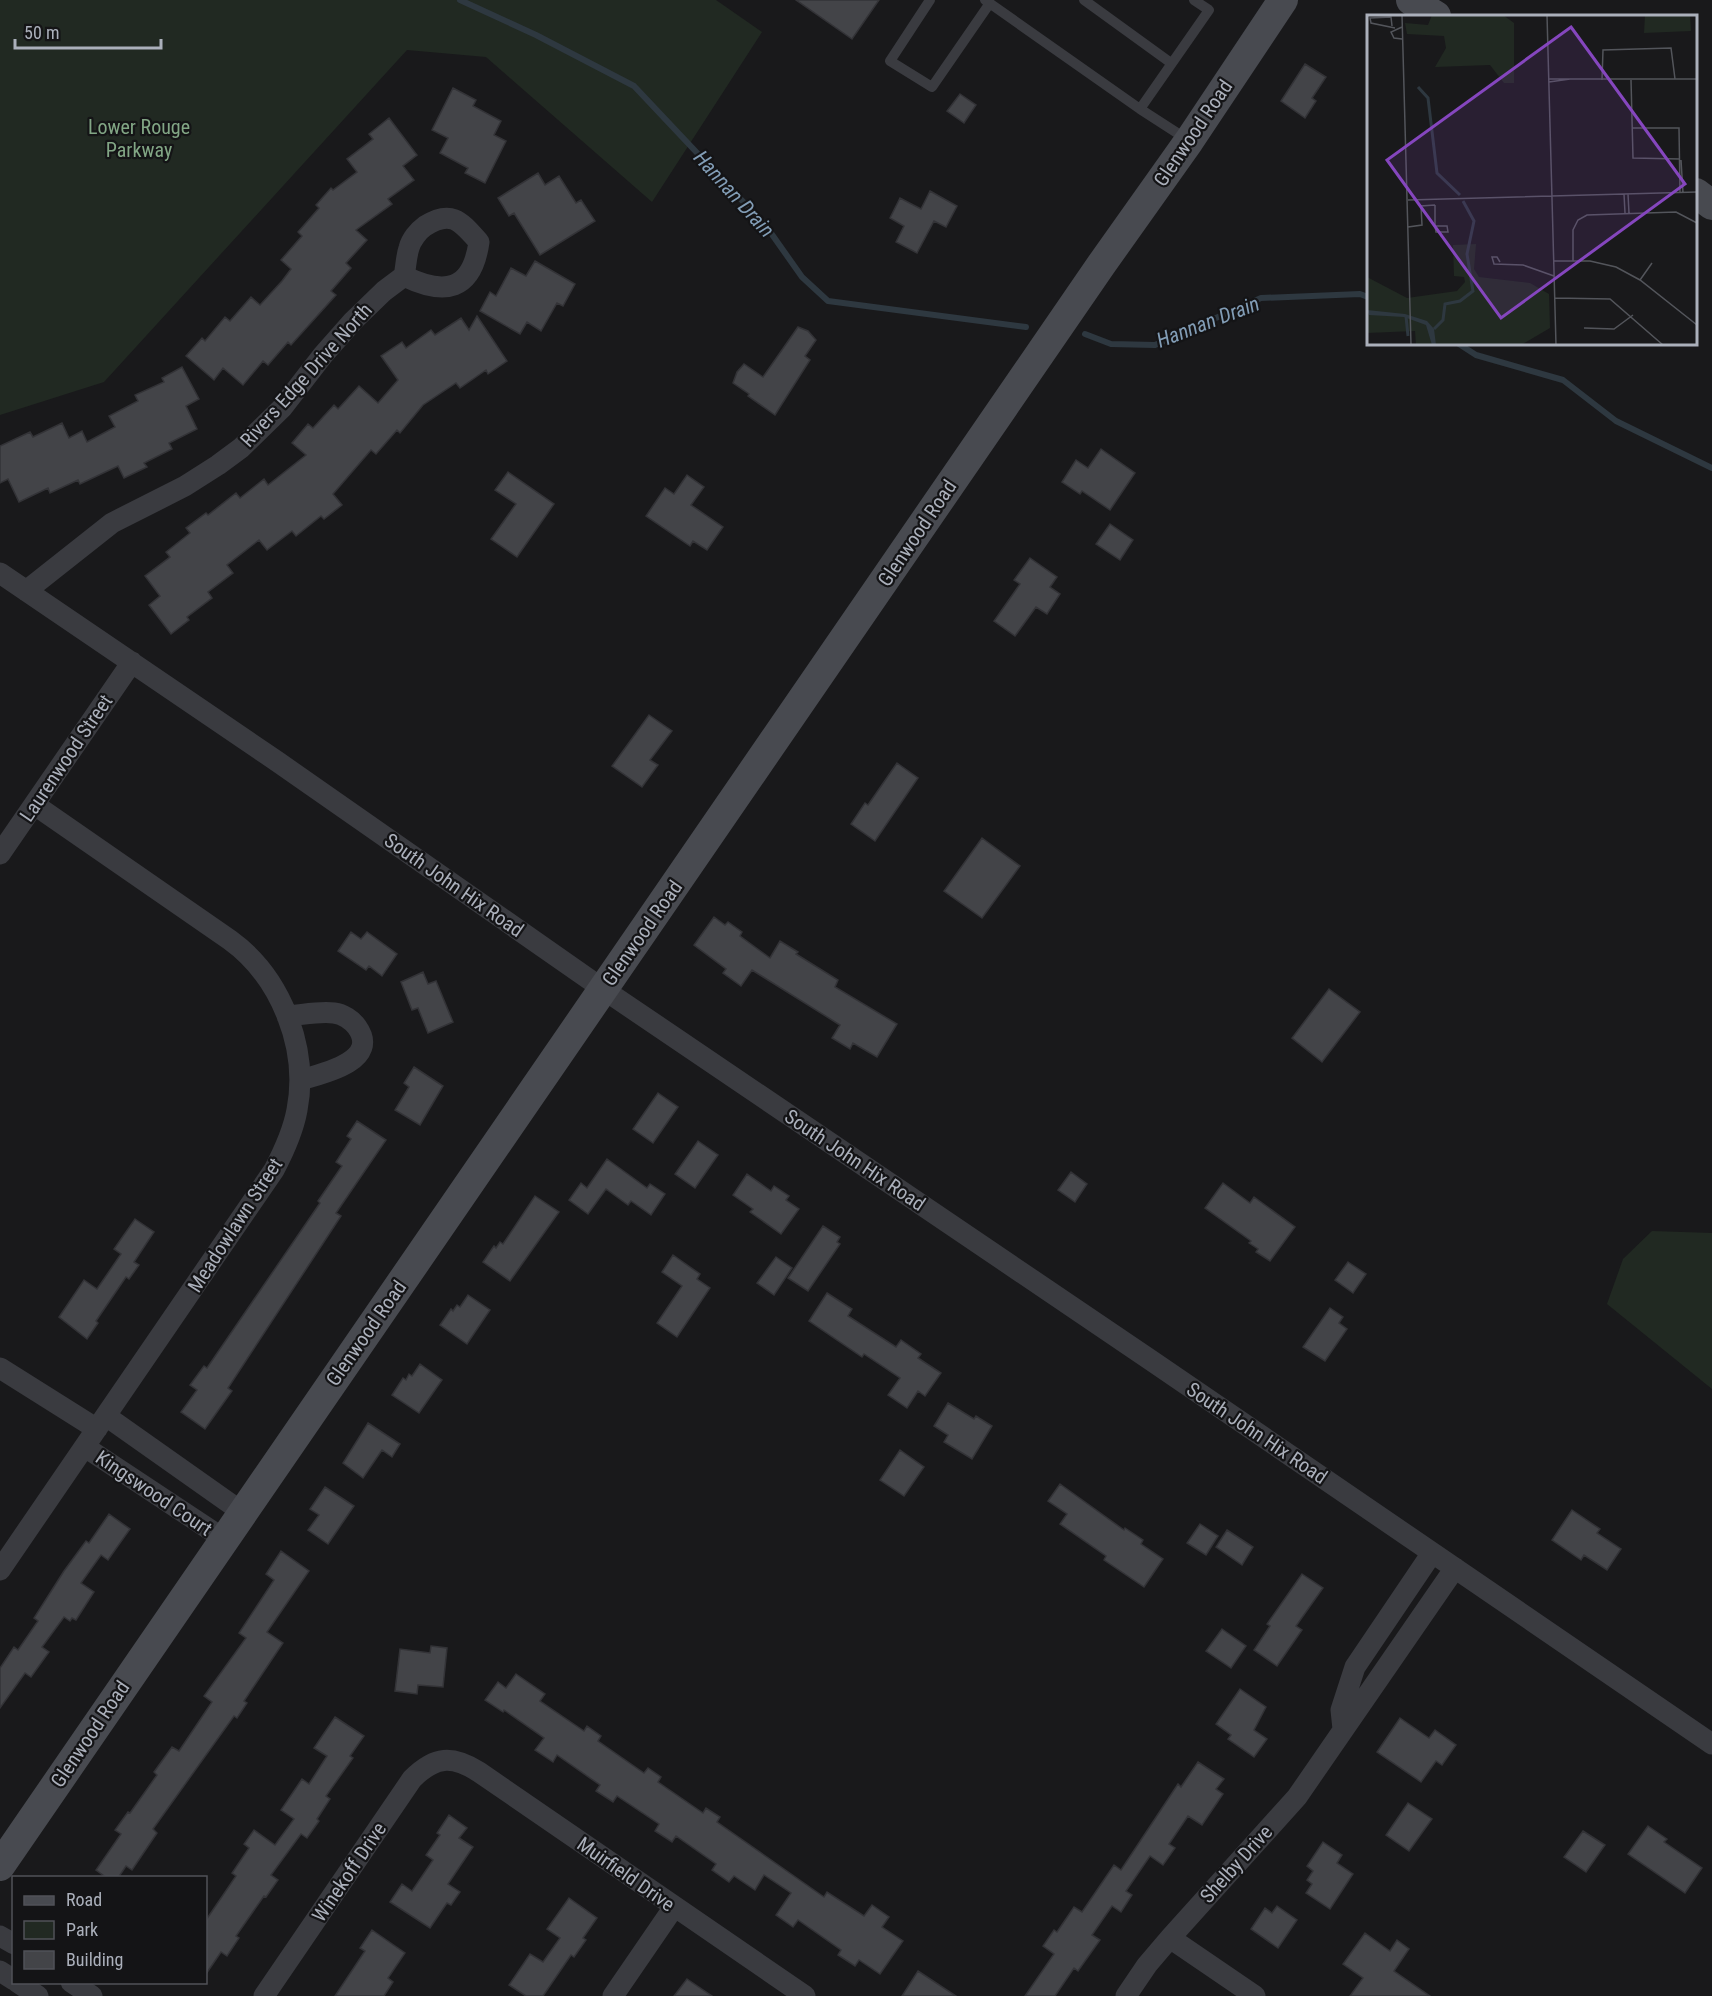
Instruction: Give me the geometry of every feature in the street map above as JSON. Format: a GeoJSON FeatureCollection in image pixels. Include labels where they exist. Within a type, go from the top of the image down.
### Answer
{"type":"FeatureCollection","features":[{"type":"Feature","properties":{"kind":"street","name":"Glenwood Road"},"geometry":{"type":"LineString","coordinates":[[0,1866],[1101,265],[1189,141],[1283,0]]}},
{"type":"Feature","properties":{"kind":"street"},"geometry":{"type":"LineString","coordinates":[[1411,0],[1434,15]]}},
{"type":"Feature","properties":{"kind":"street"},"geometry":{"type":"LineString","coordinates":[[1697,195],[1712,205]]}},
{"type":"Feature","properties":{"kind":"street","name":"Rivers Edge Drive North"},"geometry":{"type":"LineString","coordinates":[[26,591],[112,522],[185,486],[241,448],[282,408],[353,321],[384,291],[404,276]]}},
{"type":"Feature","properties":{"kind":"street","name":"South John Hix Road"},"geometry":{"type":"LineString","coordinates":[[0,573],[287,768],[603,989],[1712,1744]]}},
{"type":"Feature","properties":{"kind":"street","name":"Laurenwood Street"},"geometry":{"type":"LineString","coordinates":[[0,854],[132,663]]}},
{"type":"Feature","properties":{"kind":"street","name":"Meadowlawn Street"},"geometry":{"type":"LineString","coordinates":[[0,1570],[274,1170],[291,1131],[297,1110],[300,1080],[297,1048],[287,1016],[274,990],[258,967],[238,946],[35,805]]}},
{"type":"Feature","properties":{"kind":"street"},"geometry":{"type":"LineString","coordinates":[[287,1016],[334,1013],[354,1022],[360,1031],[362,1042],[359,1054],[352,1060],[332,1071],[300,1080]]}},
{"type":"Feature","properties":{"kind":"street","name":"Kingswood Court"},"geometry":{"type":"LineString","coordinates":[[0,1368],[96,1431],[242,1512]]}},
{"type":"Feature","properties":{"kind":"street","name":"Kingswood Court"},"geometry":{"type":"LineString","coordinates":[[96,1431],[224,1539]]}},
{"type":"Feature","properties":{"kind":"street"},"geometry":{"type":"LineString","coordinates":[[1344,1729],[1341,1710],[1355,1667],[1432,1553]]}},
{"type":"Feature","properties":{"kind":"street","name":"Shelby Drive"},"geometry":{"type":"LineString","coordinates":[[1126,1996],[1147,1965],[1170,1938],[1297,1797],[1455,1568]]}},
{"type":"Feature","properties":{"kind":"street","name":"Muirfield Drive"},"geometry":{"type":"LineString","coordinates":[[443,1759],[468,1765],[479,1772],[806,1996]]}},
{"type":"Feature","properties":{"kind":"street","name":"Winekoff Drive"},"geometry":{"type":"LineString","coordinates":[[264,1996],[412,1779],[421,1769],[443,1759]]}},
{"type":"Feature","properties":{"kind":"street"},"geometry":{"type":"LineString","coordinates":[[613,1996],[674,1907]]}},
{"type":"Feature","properties":{"kind":"street"},"geometry":{"type":"LineString","coordinates":[[1170,1938],[1255,1996]]}},
{"type":"Feature","properties":{"kind":"street"},"geometry":{"type":"LineString","coordinates":[[19,1984],[38,1996]]}},
{"type":"Feature","properties":{"kind":"street"},"geometry":{"type":"LineString","coordinates":[[73,1984],[92,1996]]}},
{"type":"Feature","properties":{"kind":"lane"},"geometry":{"type":"LineString","coordinates":[[930,0],[890,62],[932,87],[987,2],[1189,141]]}},
{"type":"Feature","properties":{"kind":"lane"},"geometry":{"type":"LineString","coordinates":[[1084,0],[1171,63]]}},
{"type":"Feature","properties":{"kind":"lane"},"geometry":{"type":"LineString","coordinates":[[1140,109],[1209,10],[1194,0]]}},
{"type":"Feature","properties":{"kind":"green space","name":"Lower Rouge Parkway"},"geometry":{"type":"Polygon","coordinates":[[[0,0],[716,0],[762,32],[652,202],[486,57],[407,50],[104,382],[0,415],[0,0]]]}},
{"type":"Feature","properties":{"kind":"green space"},"geometry":{"type":"Polygon","coordinates":[[[1652,1231],[1712,1233],[1712,1389],[1607,1304],[1623,1259],[1652,1231]]]}},
{"type":"Feature","properties":{"kind":"building"},"geometry":{"type":"Polygon","coordinates":[[[796,0],[879,0],[852,39],[796,0]]]}},
{"type":"Feature","properties":{"kind":"building"},"geometry":{"type":"Polygon","coordinates":[[[1305,64],[1326,77],[1312,98],[1316,101],[1305,118],[1281,101],[1305,64]]]}},
{"type":"Feature","properties":{"kind":"building"},"geometry":{"type":"Polygon","coordinates":[[[453,88],[476,100],[473,106],[501,121],[494,135],[506,141],[485,183],[465,173],[468,168],[440,153],[448,138],[432,130],[453,88]]]}},
{"type":"Feature","properties":{"kind":"building"},"geometry":{"type":"Polygon","coordinates":[[[960,94],[976,105],[964,123],[947,111],[960,94]]]}},
{"type":"Feature","properties":{"kind":"building"},"geometry":{"type":"Polygon","coordinates":[[[389,118],[417,155],[403,166],[414,180],[388,199],[392,204],[356,230],[367,240],[346,263],[351,268],[331,291],[336,295],[291,345],[288,342],[268,365],[263,361],[243,385],[223,368],[214,380],[186,356],[202,338],[205,341],[225,317],[230,321],[251,297],[260,305],[282,281],[291,269],[281,260],[302,236],[298,232],[319,208],[316,205],[331,188],[333,190],[357,172],[347,159],[373,139],[369,134],[389,118]]]}},
{"type":"Feature","properties":{"kind":"building"},"geometry":{"type":"Polygon","coordinates":[[[538,173],[545,185],[559,176],[576,203],[581,200],[595,221],[540,255],[514,213],[509,216],[498,198],[538,173]]]}},
{"type":"Feature","properties":{"kind":"building"},"geometry":{"type":"Polygon","coordinates":[[[930,191],[957,206],[946,227],[934,221],[917,253],[896,242],[904,226],[890,218],[900,198],[921,209],[930,191]]]}},
{"type":"Feature","properties":{"kind":"building"},"geometry":{"type":"Polygon","coordinates":[[[535,261],[575,284],[563,306],[557,303],[541,331],[527,322],[520,334],[480,311],[490,292],[496,296],[511,268],[526,276],[535,261]]]}},
{"type":"Feature","properties":{"kind":"building"},"geometry":{"type":"Polygon","coordinates":[[[477,316],[507,361],[488,374],[486,370],[460,388],[456,383],[423,405],[400,433],[397,430],[376,454],[371,450],[333,494],[342,505],[324,519],[321,516],[296,536],[292,531],[267,550],[259,540],[227,565],[233,573],[208,592],[212,598],[187,617],[189,620],[171,634],[149,605],[160,596],[145,576],[170,557],[166,552],[190,533],[186,528],[206,513],[208,515],[236,493],[240,498],[264,479],[268,485],[306,455],[292,443],[308,424],[313,428],[334,405],[338,409],[359,386],[378,403],[398,380],[381,356],[402,342],[406,348],[431,330],[435,335],[461,318],[469,330],[477,316]]]}},
{"type":"Feature","properties":{"kind":"building"},"geometry":{"type":"Polygon","coordinates":[[[798,327],[808,331],[816,340],[805,356],[810,360],[775,415],[733,383],[737,372],[744,364],[763,377],[798,327]]]}},
{"type":"Feature","properties":{"kind":"building"},"geometry":{"type":"Polygon","coordinates":[[[182,367],[199,399],[186,406],[197,429],[169,443],[172,449],[144,463],[147,467],[124,478],[118,466],[80,484],[78,480],[50,493],[48,488],[19,502],[8,479],[0,483],[0,446],[30,432],[33,437],[62,423],[69,438],[82,431],[87,442],[115,427],[109,416],[138,401],[135,395],[164,382],[162,378],[182,367]]]}},
{"type":"Feature","properties":{"kind":"building"},"geometry":{"type":"Polygon","coordinates":[[[1101,449],[1135,473],[1110,510],[1082,491],[1080,494],[1062,482],[1076,460],[1088,468],[1101,449]]]}},
{"type":"Feature","properties":{"kind":"building"},"geometry":{"type":"Polygon","coordinates":[[[508,472],[554,504],[517,557],[491,539],[516,504],[495,490],[508,472]]]}},
{"type":"Feature","properties":{"kind":"building"},"geometry":{"type":"Polygon","coordinates":[[[687,475],[704,487],[691,505],[723,527],[707,550],[693,541],[690,546],[646,516],[665,488],[674,494],[687,475]]]}},
{"type":"Feature","properties":{"kind":"building"},"geometry":{"type":"Polygon","coordinates":[[[1110,524],[1133,540],[1120,560],[1096,544],[1110,524]]]}},
{"type":"Feature","properties":{"kind":"building"},"geometry":{"type":"Polygon","coordinates":[[[1030,558],[1057,577],[1050,587],[1060,594],[1047,614],[1036,607],[1015,636],[994,621],[1020,584],[1014,580],[1030,558]]]}},
{"type":"Feature","properties":{"kind":"building"},"geometry":{"type":"Polygon","coordinates":[[[649,715],[672,731],[650,760],[658,765],[642,787],[612,766],[649,715]]]}},
{"type":"Feature","properties":{"kind":"building"},"geometry":{"type":"Polygon","coordinates":[[[897,763],[918,778],[875,841],[851,824],[865,803],[868,805],[897,763]]]}},
{"type":"Feature","properties":{"kind":"building"},"geometry":{"type":"Polygon","coordinates":[[[982,838],[1020,866],[982,918],[944,891],[982,838]]]}},
{"type":"Feature","properties":{"kind":"building"},"geometry":{"type":"Polygon","coordinates":[[[714,917],[725,925],[728,922],[742,932],[740,936],[770,958],[780,941],[798,952],[796,954],[838,980],[835,987],[897,1024],[877,1057],[853,1043],[850,1049],[832,1038],[840,1025],[752,970],[741,986],[723,973],[726,969],[694,945],[714,917]]]}},
{"type":"Feature","properties":{"kind":"building"},"geometry":{"type":"Polygon","coordinates":[[[351,932],[361,939],[367,932],[397,954],[382,976],[369,966],[366,970],[338,951],[351,932]]]}},
{"type":"Feature","properties":{"kind":"building"},"geometry":{"type":"Polygon","coordinates":[[[423,972],[428,984],[436,981],[453,1022],[428,1033],[418,1008],[412,1010],[401,982],[423,972]]]}},
{"type":"Feature","properties":{"kind":"building"},"geometry":{"type":"Polygon","coordinates":[[[1329,989],[1360,1012],[1322,1062],[1292,1038],[1329,989]]]}},
{"type":"Feature","properties":{"kind":"building"},"geometry":{"type":"Polygon","coordinates":[[[414,1067],[443,1086],[420,1125],[395,1110],[409,1087],[404,1083],[414,1067]]]}},
{"type":"Feature","properties":{"kind":"building"},"geometry":{"type":"Polygon","coordinates":[[[658,1093],[678,1107],[653,1143],[633,1129],[658,1093]]]}},
{"type":"Feature","properties":{"kind":"building"},"geometry":{"type":"Polygon","coordinates":[[[357,1121],[386,1140],[336,1213],[341,1216],[228,1388],[232,1391],[205,1429],[181,1412],[197,1390],[190,1385],[204,1366],[207,1368],[320,1203],[318,1201],[342,1166],[336,1162],[351,1139],[347,1136],[357,1121]]]}},
{"type":"Feature","properties":{"kind":"building"},"geometry":{"type":"Polygon","coordinates":[[[698,1141],[718,1155],[695,1188],[675,1174],[698,1141]]]}},
{"type":"Feature","properties":{"kind":"building"},"geometry":{"type":"Polygon","coordinates":[[[607,1159],[647,1188],[650,1184],[665,1194],[651,1215],[631,1201],[628,1205],[606,1189],[588,1214],[569,1200],[581,1183],[587,1188],[607,1159]]]}},
{"type":"Feature","properties":{"kind":"building"},"geometry":{"type":"Polygon","coordinates":[[[1071,1172],[1087,1184],[1075,1202],[1058,1190],[1071,1172]]]}},
{"type":"Feature","properties":{"kind":"building"},"geometry":{"type":"Polygon","coordinates":[[[747,1174],[771,1191],[774,1186],[789,1196],[786,1200],[799,1209],[781,1234],[750,1212],[753,1209],[733,1195],[747,1174]]]}},
{"type":"Feature","properties":{"kind":"building"},"geometry":{"type":"Polygon","coordinates":[[[1223,1183],[1250,1203],[1254,1197],[1295,1227],[1270,1261],[1256,1252],[1258,1249],[1249,1243],[1251,1241],[1205,1208],[1223,1183]]]}},
{"type":"Feature","properties":{"kind":"building"},"geometry":{"type":"Polygon","coordinates":[[[535,1196],[559,1212],[510,1281],[483,1262],[494,1246],[496,1248],[500,1242],[503,1244],[535,1196]]]}},
{"type":"Feature","properties":{"kind":"building"},"geometry":{"type":"Polygon","coordinates":[[[135,1219],[154,1232],[134,1262],[139,1265],[129,1279],[126,1277],[96,1321],[98,1323],[87,1339],[59,1317],[84,1280],[97,1289],[121,1254],[114,1249],[135,1219]]]}},
{"type":"Feature","properties":{"kind":"building"},"geometry":{"type":"Polygon","coordinates":[[[823,1226],[840,1237],[837,1242],[840,1244],[808,1291],[788,1278],[823,1226]]]}},
{"type":"Feature","properties":{"kind":"building"},"geometry":{"type":"Polygon","coordinates":[[[673,1255],[700,1274],[697,1279],[710,1288],[677,1337],[657,1323],[682,1286],[662,1272],[673,1255]]]}},
{"type":"Feature","properties":{"kind":"building"},"geometry":{"type":"Polygon","coordinates":[[[776,1257],[792,1268],[774,1295],[757,1283],[776,1257]]]}},
{"type":"Feature","properties":{"kind":"building"},"geometry":{"type":"Polygon","coordinates":[[[1348,1262],[1366,1274],[1353,1293],[1335,1280],[1348,1262]]]}},
{"type":"Feature","properties":{"kind":"building"},"geometry":{"type":"Polygon","coordinates":[[[827,1293],[852,1309],[848,1316],[896,1347],[901,1340],[921,1354],[918,1358],[941,1373],[925,1396],[918,1391],[907,1408],[888,1395],[900,1378],[864,1354],[862,1357],[809,1321],[827,1293]]]}},
{"type":"Feature","properties":{"kind":"building"},"geometry":{"type":"Polygon","coordinates":[[[468,1295],[490,1310],[467,1344],[440,1325],[451,1309],[453,1311],[457,1305],[460,1307],[468,1295]]]}},
{"type":"Feature","properties":{"kind":"building"},"geometry":{"type":"Polygon","coordinates":[[[1330,1308],[1343,1317],[1339,1323],[1347,1329],[1325,1361],[1303,1347],[1330,1308]]]}},
{"type":"Feature","properties":{"kind":"building"},"geometry":{"type":"Polygon","coordinates":[[[420,1364],[442,1380],[419,1413],[392,1395],[403,1378],[406,1380],[409,1374],[412,1376],[420,1364]]]}},
{"type":"Feature","properties":{"kind":"building"},"geometry":{"type":"Polygon","coordinates":[[[948,1403],[974,1419],[976,1416],[992,1426],[972,1459],[944,1442],[948,1435],[934,1426],[948,1403]]]}},
{"type":"Feature","properties":{"kind":"building"},"geometry":{"type":"Polygon","coordinates":[[[368,1423],[400,1444],[392,1457],[382,1450],[363,1478],[343,1463],[368,1423]]]}},
{"type":"Feature","properties":{"kind":"building"},"geometry":{"type":"Polygon","coordinates":[[[900,1450],[924,1467],[904,1496],[880,1480],[900,1450]]]}},
{"type":"Feature","properties":{"kind":"building"},"geometry":{"type":"Polygon","coordinates":[[[1060,1484],[1124,1530],[1125,1528],[1143,1540],[1141,1544],[1163,1559],[1144,1587],[1104,1560],[1106,1556],[1060,1524],[1067,1514],[1048,1501],[1060,1484]]]}},
{"type":"Feature","properties":{"kind":"building"},"geometry":{"type":"Polygon","coordinates":[[[325,1487],[354,1506],[328,1544],[308,1530],[319,1515],[310,1509],[325,1487]]]}},
{"type":"Feature","properties":{"kind":"building"},"geometry":{"type":"Polygon","coordinates":[[[1572,1510],[1600,1529],[1597,1533],[1621,1549],[1607,1570],[1584,1555],[1581,1560],[1552,1540],[1572,1510]]]}},
{"type":"Feature","properties":{"kind":"building"},"geometry":{"type":"Polygon","coordinates":[[[109,1514],[130,1529],[108,1560],[101,1555],[81,1583],[94,1592],[76,1620],[72,1618],[70,1621],[64,1617],[42,1647],[49,1652],[31,1677],[25,1673],[0,1708],[0,1668],[14,1647],[18,1650],[38,1621],[34,1618],[64,1571],[86,1541],[89,1543],[109,1514]]]}},
{"type":"Feature","properties":{"kind":"building"},"geometry":{"type":"Polygon","coordinates":[[[1200,1524],[1218,1536],[1206,1555],[1187,1543],[1200,1524]]]}},
{"type":"Feature","properties":{"kind":"building"},"geometry":{"type":"Polygon","coordinates":[[[1227,1530],[1253,1547],[1242,1565],[1216,1547],[1227,1530]]]}},
{"type":"Feature","properties":{"kind":"building"},"geometry":{"type":"Polygon","coordinates":[[[281,1551],[309,1571],[267,1632],[283,1643],[244,1701],[247,1703],[237,1718],[234,1716],[153,1829],[157,1833],[132,1870],[126,1866],[119,1876],[104,1876],[96,1870],[121,1834],[115,1830],[157,1775],[154,1772],[172,1747],[179,1751],[212,1702],[204,1696],[246,1638],[239,1633],[274,1580],[266,1574],[281,1551]]]}},
{"type":"Feature","properties":{"kind":"building"},"geometry":{"type":"Polygon","coordinates":[[[1302,1574],[1323,1588],[1296,1626],[1302,1630],[1277,1666],[1254,1650],[1270,1626],[1267,1624],[1302,1574]]]}},
{"type":"Feature","properties":{"kind":"building"},"geometry":{"type":"Polygon","coordinates":[[[1222,1629],[1246,1646],[1231,1668],[1206,1651],[1222,1629]]]}},
{"type":"Feature","properties":{"kind":"building"},"geometry":{"type":"Polygon","coordinates":[[[431,1646],[447,1648],[443,1687],[418,1685],[417,1694],[395,1691],[400,1649],[430,1653],[431,1646]]]}},
{"type":"Feature","properties":{"kind":"building"},"geometry":{"type":"Polygon","coordinates":[[[516,1674],[545,1694],[540,1701],[584,1731],[587,1726],[601,1736],[598,1741],[644,1773],[648,1768],[661,1777],[658,1782],[703,1813],[706,1808],[720,1817],[717,1822],[824,1897],[827,1892],[864,1916],[872,1905],[889,1917],[882,1927],[903,1941],[880,1974],[859,1960],[855,1966],[838,1955],[841,1950],[798,1920],[793,1927],[776,1915],[791,1893],[764,1875],[755,1890],[734,1876],[729,1882],[712,1870],[716,1864],[676,1836],[672,1842],[655,1831],[659,1824],[617,1796],[613,1802],[596,1791],[600,1785],[557,1755],[553,1762],[535,1750],[544,1738],[504,1710],[503,1712],[485,1700],[498,1682],[506,1688],[516,1674]]]}},
{"type":"Feature","properties":{"kind":"building"},"geometry":{"type":"Polygon","coordinates":[[[1240,1689],[1266,1707],[1254,1730],[1267,1739],[1254,1757],[1228,1739],[1231,1735],[1216,1724],[1240,1689]]]}},
{"type":"Feature","properties":{"kind":"building"},"geometry":{"type":"Polygon","coordinates":[[[335,1717],[364,1736],[350,1756],[353,1758],[326,1796],[330,1799],[317,1819],[319,1821],[307,1838],[301,1834],[271,1875],[278,1880],[236,1936],[239,1938],[227,1956],[221,1952],[207,1973],[207,1919],[236,1876],[232,1873],[249,1848],[244,1844],[254,1830],[275,1845],[294,1819],[281,1810],[302,1779],[309,1784],[327,1756],[314,1748],[335,1717]]]}},
{"type":"Feature","properties":{"kind":"building"},"geometry":{"type":"Polygon","coordinates":[[[1400,1718],[1429,1738],[1435,1730],[1456,1745],[1442,1765],[1436,1761],[1421,1782],[1377,1752],[1400,1718]]]}},
{"type":"Feature","properties":{"kind":"building"},"geometry":{"type":"Polygon","coordinates":[[[1198,1762],[1224,1779],[1216,1789],[1223,1794],[1202,1825],[1188,1816],[1169,1844],[1175,1848],[1163,1865],[1150,1856],[1126,1891],[1132,1895],[1121,1912],[1112,1906],[1092,1935],[1100,1940],[1078,1971],[1074,1968],[1055,1996],[1025,1996],[1054,1954],[1043,1946],[1054,1930],[1057,1932],[1074,1907],[1082,1912],[1114,1865],[1121,1870],[1178,1784],[1181,1787],[1198,1762]]]}},
{"type":"Feature","properties":{"kind":"building"},"geometry":{"type":"Polygon","coordinates":[[[1408,1803],[1432,1819],[1409,1851],[1386,1835],[1408,1803]]]}},
{"type":"Feature","properties":{"kind":"building"},"geometry":{"type":"Polygon","coordinates":[[[449,1815],[467,1828],[459,1838],[473,1847],[448,1884],[460,1892],[451,1905],[447,1903],[430,1928],[390,1902],[402,1884],[412,1891],[433,1860],[426,1855],[440,1835],[437,1833],[449,1815]]]}},
{"type":"Feature","properties":{"kind":"building"},"geometry":{"type":"Polygon","coordinates":[[[1648,1826],[1667,1839],[1664,1842],[1702,1868],[1685,1893],[1628,1854],[1648,1826]]]}},
{"type":"Feature","properties":{"kind":"building"},"geometry":{"type":"Polygon","coordinates":[[[1583,1831],[1605,1845],[1586,1872],[1564,1857],[1583,1831]]]}},
{"type":"Feature","properties":{"kind":"building"},"geometry":{"type":"Polygon","coordinates":[[[1323,1842],[1342,1855],[1337,1863],[1353,1874],[1330,1909],[1306,1893],[1312,1884],[1307,1880],[1313,1871],[1307,1866],[1323,1842]]]}},
{"type":"Feature","properties":{"kind":"building"},"geometry":{"type":"Polygon","coordinates":[[[569,1898],[597,1918],[583,1938],[586,1940],[574,1957],[571,1955],[543,1996],[526,1996],[509,1985],[530,1954],[543,1962],[560,1938],[547,1929],[569,1898]]]}},
{"type":"Feature","properties":{"kind":"building"},"geometry":{"type":"Polygon","coordinates":[[[1277,1906],[1297,1920],[1278,1948],[1251,1929],[1265,1908],[1272,1913],[1277,1906]]]}},
{"type":"Feature","properties":{"kind":"building"},"geometry":{"type":"Polygon","coordinates":[[[372,1930],[405,1953],[388,1978],[393,1982],[384,1996],[335,1996],[365,1951],[360,1948],[372,1930]]]}},
{"type":"Feature","properties":{"kind":"building"},"geometry":{"type":"Polygon","coordinates":[[[1365,1933],[1390,1951],[1397,1940],[1409,1949],[1394,1971],[1430,1996],[1350,1996],[1363,1978],[1343,1964],[1365,1933]]]}},
{"type":"Feature","properties":{"kind":"building"},"geometry":{"type":"Polygon","coordinates":[[[918,1971],[956,1996],[902,1996],[918,1971]]]}},
{"type":"Feature","properties":{"kind":"building"},"geometry":{"type":"Polygon","coordinates":[[[687,1979],[712,1996],[674,1996],[687,1979]]]}},
{"type":"Feature","properties":{"kind":"waterway","name":"Hannan Drain"},"geometry":{"type":"LineString","coordinates":[[460,0],[536,35],[634,86],[766,226],[802,277],[828,301],[1026,327]]}},
{"type":"Feature","properties":{"kind":"waterway","name":"Hannan Drain"},"geometry":{"type":"LineString","coordinates":[[1085,334],[1111,344],[1155,345],[1261,298],[1360,294],[1367,297]]}},
{"type":"Feature","properties":{"kind":"waterway","name":"Hannan Drain"},"geometry":{"type":"LineString","coordinates":[[1461,345],[1476,355],[1563,380],[1616,421],[1712,468]]}}]}
